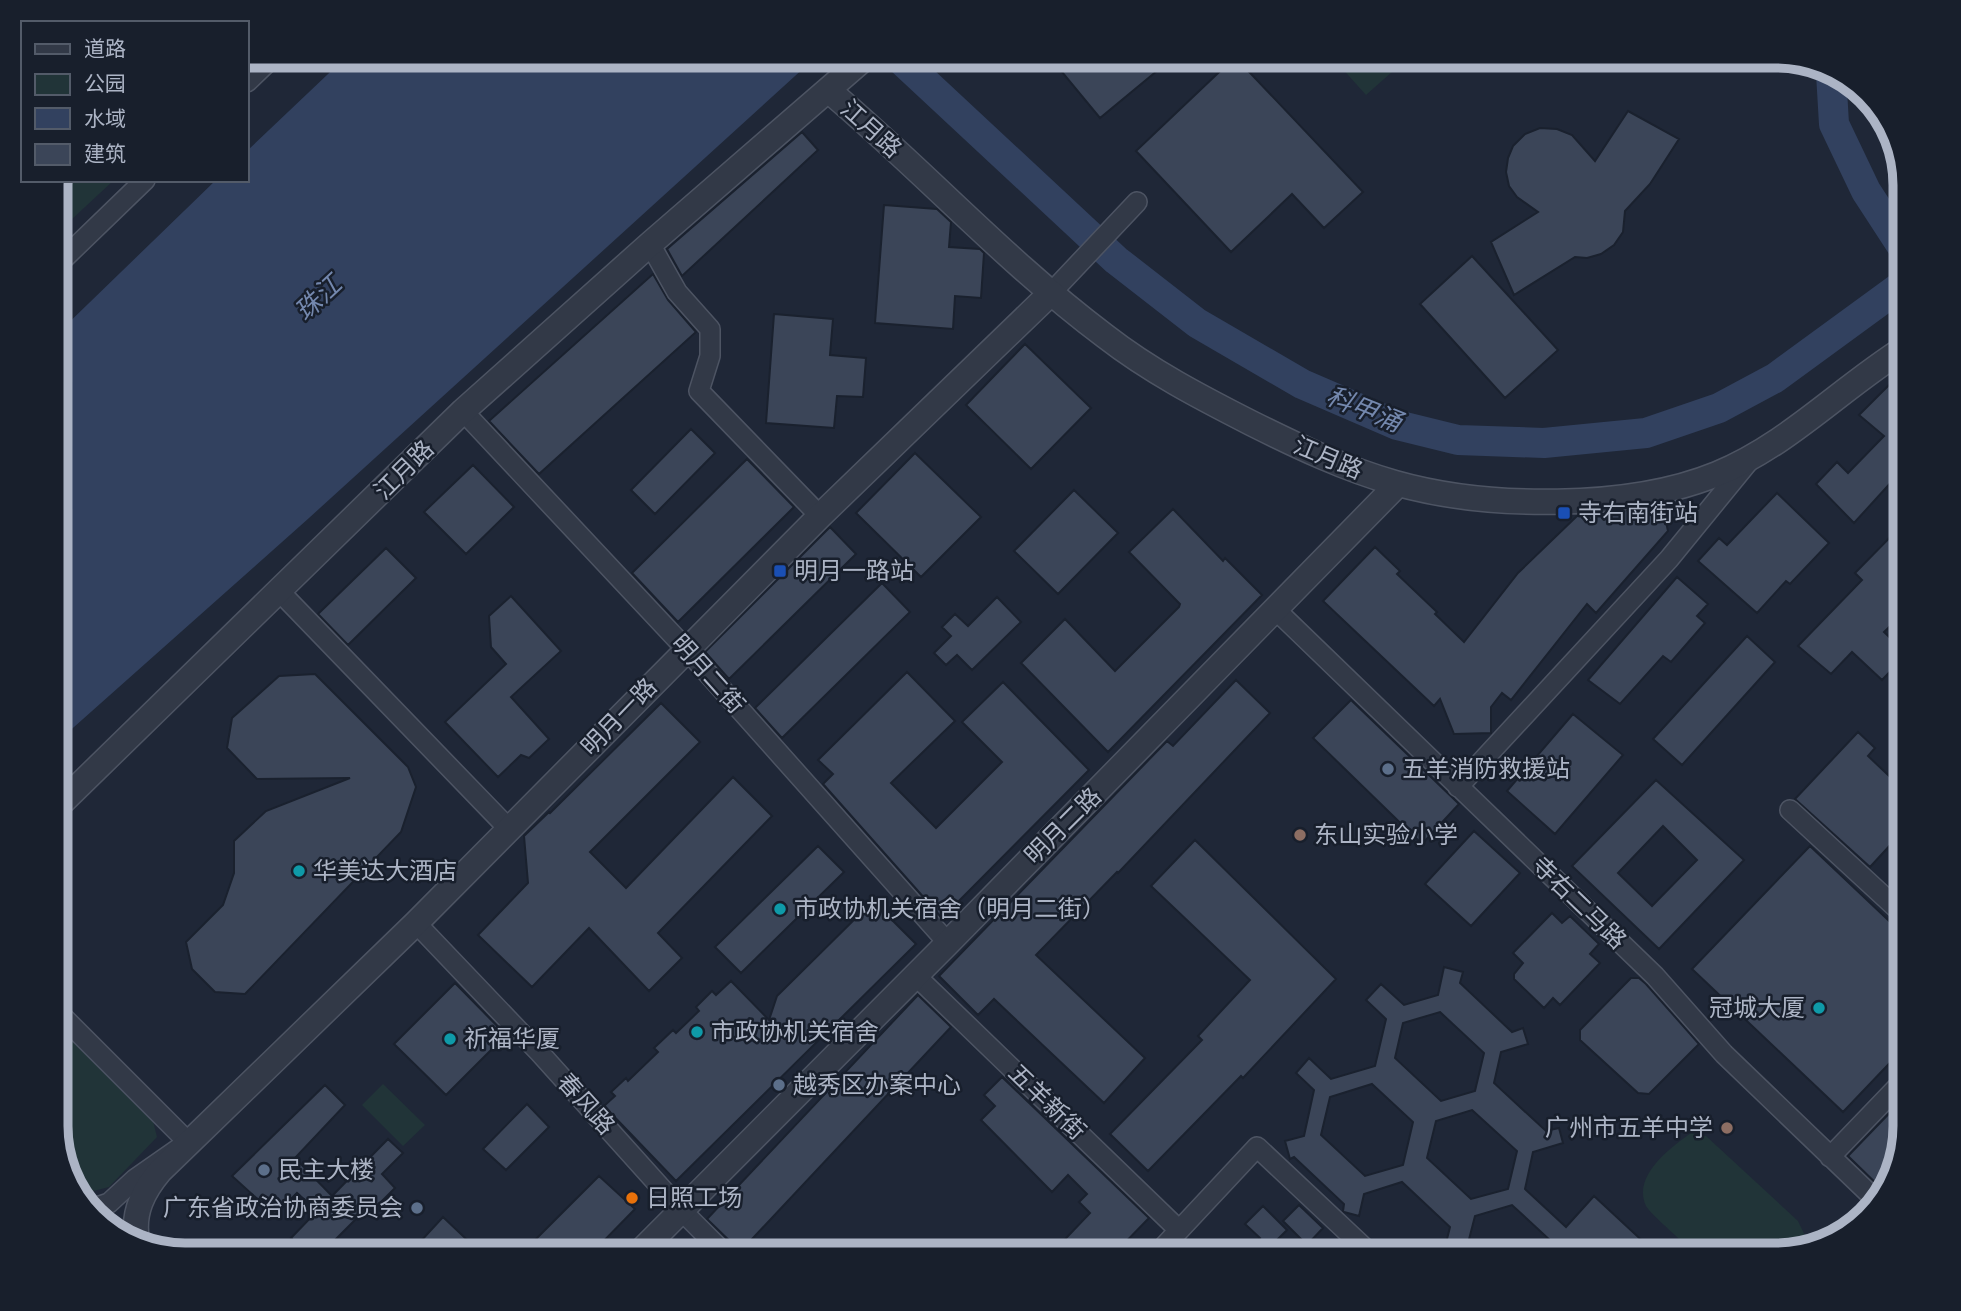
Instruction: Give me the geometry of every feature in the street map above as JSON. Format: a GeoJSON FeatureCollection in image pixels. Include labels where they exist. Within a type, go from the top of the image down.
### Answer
{"type":"FeatureCollection","features":[{"type":"Feature","properties":{"kind":"street"},"geometry":{"type":"LineString","coordinates":[[248,81],[262,68]]}},
{"type":"Feature","properties":{"kind":"street","name":"江月路"},"geometry":{"type":"LineString","coordinates":[[69,795],[463,411],[650,244],[854,68]]}},
{"type":"Feature","properties":{"kind":"street","name":"江月路"},"geometry":{"type":"LineString","coordinates":[[828,90],[1051,293],[1135,358],[1202,398],[1333,461],[1398,484],[1465,496],[1569,501],[1611,498],[1687,485],[1752,457],[1793,431],[1893,356]]}},
{"type":"Feature","properties":{"kind":"street"},"geometry":{"type":"LineString","coordinates":[[69,253],[143,182]]}},
{"type":"Feature","properties":{"kind":"street"},"geometry":{"type":"LineString","coordinates":[[1051,293],[1137,202]]}},
{"type":"Feature","properties":{"kind":"street"},"geometry":{"type":"LineString","coordinates":[[650,244],[677,292],[710,329],[710,356],[699,391],[820,516]]}},
{"type":"Feature","properties":{"kind":"street","name":"明月一路"},"geometry":{"type":"LineString","coordinates":[[136,1232],[138,1209],[145,1188],[188,1142],[416,923],[820,516],[1051,293]]}},
{"type":"Feature","properties":{"kind":"street","name":"明月二街"},"geometry":{"type":"LineString","coordinates":[[463,411],[686,649],[948,943]]}},
{"type":"Feature","properties":{"kind":"street"},"geometry":{"type":"LineString","coordinates":[[1458,787],[1669,559],[1752,457]]}},
{"type":"Feature","properties":{"kind":"street","name":"明月二路"},"geometry":{"type":"LineString","coordinates":[[649,1243],[948,943],[1398,484]]}},
{"type":"Feature","properties":{"kind":"street"},"geometry":{"type":"LineString","coordinates":[[280,592],[509,829]]}},
{"type":"Feature","properties":{"kind":"street","name":"寺右二马路"},"geometry":{"type":"LineString","coordinates":[[1275,609],[1655,976],[1724,1054],[1870,1195]]}},
{"type":"Feature","properties":{"kind":"street"},"geometry":{"type":"LineString","coordinates":[[1790,810],[1893,905]]}},
{"type":"Feature","properties":{"kind":"street","name":"春风路"},"geometry":{"type":"LineString","coordinates":[[416,923],[714,1243]]}},
{"type":"Feature","properties":{"kind":"street","name":"五羊新街"},"geometry":{"type":"LineString","coordinates":[[915,975],[1179,1230]]}},
{"type":"Feature","properties":{"kind":"street"},"geometry":{"type":"LineString","coordinates":[[69,1023],[188,1142]]}},
{"type":"Feature","properties":{"kind":"street"},"geometry":{"type":"LineString","coordinates":[[1830,1157],[1893,1091]]}},
{"type":"Feature","properties":{"kind":"street","name":"明月一路"},"geometry":{"type":"LineString","coordinates":[[101,1206],[109,1203],[135,1179],[188,1142]]}},
{"type":"Feature","properties":{"kind":"street"},"geometry":{"type":"LineString","coordinates":[[1167,1243],[1257,1147],[1359,1243]]}},
{"type":"Feature","properties":{"kind":"green space"},"geometry":{"type":"Polygon","coordinates":[[[1342,68],[1396,68],[1366,95],[1342,68]]]}},
{"type":"Feature","properties":{"kind":"green space"},"geometry":{"type":"Polygon","coordinates":[[[69,182],[112,182],[69,222],[69,182]]]}},
{"type":"Feature","properties":{"kind":"green space"},"geometry":{"type":"Polygon","coordinates":[[[69,1029],[150,1109],[157,1137],[109,1187],[90,1192],[74,1163],[69,1133],[69,1029]]]}},
{"type":"Feature","properties":{"kind":"green space"},"geometry":{"type":"Polygon","coordinates":[[[383,1084],[425,1125],[403,1146],[362,1105],[383,1084]]]}},
{"type":"Feature","properties":{"kind":"green space"},"geometry":{"type":"Polygon","coordinates":[[[1691,1133],[1706,1136],[1798,1221],[1806,1238],[1775,1243],[1684,1243],[1649,1210],[1643,1195],[1644,1184],[1655,1164],[1691,1133]]]}},
{"type":"Feature","properties":{"kind":"water","name":"珠江"},"geometry":{"type":"Polygon","coordinates":[[[334,68],[804,68],[309,518],[69,731],[69,322],[214,182],[248,182],[248,150],[334,68]]]}},
{"type":"Feature","properties":{"kind":"building"},"geometry":{"type":"Polygon","coordinates":[[[1059,68],[1160,68],[1100,118],[1059,68]]]}},
{"type":"Feature","properties":{"kind":"building"},"geometry":{"type":"Polygon","coordinates":[[[1223,68],[1245,68],[1363,192],[1324,228],[1292,194],[1231,252],[1136,151],[1223,68]]]}},
{"type":"Feature","properties":{"kind":"building"},"geometry":{"type":"Polygon","coordinates":[[[1628,111],[1679,139],[1650,184],[1625,211],[1623,232],[1614,245],[1601,254],[1587,258],[1575,257],[1514,295],[1491,242],[1538,212],[1517,197],[1509,186],[1506,172],[1513,146],[1525,134],[1540,128],[1557,129],[1572,135],[1595,161],[1628,111]]]}},
{"type":"Feature","properties":{"kind":"building"},"geometry":{"type":"Polygon","coordinates":[[[802,132],[818,150],[682,276],[667,249],[802,132]]]}},
{"type":"Feature","properties":{"kind":"building"},"geometry":{"type":"Polygon","coordinates":[[[884,205],[937,209],[951,222],[949,247],[980,249],[984,253],[981,298],[955,296],[953,329],[875,323],[884,205]]]}},
{"type":"Feature","properties":{"kind":"building"},"geometry":{"type":"Polygon","coordinates":[[[1472,256],[1558,350],[1505,398],[1420,304],[1472,256]]]}},
{"type":"Feature","properties":{"kind":"building"},"geometry":{"type":"Polygon","coordinates":[[[653,274],[668,300],[696,332],[539,474],[489,421],[653,274]]]}},
{"type":"Feature","properties":{"kind":"building"},"geometry":{"type":"Polygon","coordinates":[[[774,314],[833,319],[830,355],[866,358],[863,397],[837,396],[834,428],[766,423],[774,314]]]}},
{"type":"Feature","properties":{"kind":"building"},"geometry":{"type":"Polygon","coordinates":[[[1025,344],[1091,408],[1031,469],[966,405],[1025,344]]]}},
{"type":"Feature","properties":{"kind":"building"},"geometry":{"type":"Polygon","coordinates":[[[1889,385],[1893,385],[1893,480],[1854,523],[1816,484],[1837,462],[1848,473],[1884,436],[1859,415],[1889,385]]]}},
{"type":"Feature","properties":{"kind":"building"},"geometry":{"type":"Polygon","coordinates":[[[691,429],[715,453],[655,514],[631,490],[691,429]]]}},
{"type":"Feature","properties":{"kind":"building"},"geometry":{"type":"Polygon","coordinates":[[[915,453],[981,517],[921,577],[856,513],[915,453]]]}},
{"type":"Feature","properties":{"kind":"building"},"geometry":{"type":"Polygon","coordinates":[[[747,459],[794,507],[678,622],[632,573],[747,459]]]}},
{"type":"Feature","properties":{"kind":"building"},"geometry":{"type":"Polygon","coordinates":[[[473,465],[514,507],[466,554],[424,512],[473,465]]]}},
{"type":"Feature","properties":{"kind":"building"},"geometry":{"type":"Polygon","coordinates":[[[1074,490],[1118,533],[1058,594],[1014,551],[1074,490]]]}},
{"type":"Feature","properties":{"kind":"building"},"geometry":{"type":"Polygon","coordinates":[[[1777,493],[1829,543],[1790,584],[1786,581],[1757,613],[1698,561],[1719,538],[1727,545],[1777,493]]]}},
{"type":"Feature","properties":{"kind":"building"},"geometry":{"type":"Polygon","coordinates":[[[1652,507],[1664,513],[1668,531],[1596,613],[1587,604],[1511,700],[1502,693],[1491,707],[1491,733],[1454,734],[1440,699],[1434,706],[1323,601],[1375,547],[1400,571],[1397,574],[1464,642],[1518,573],[1577,516],[1652,507]]]}},
{"type":"Feature","properties":{"kind":"building"},"geometry":{"type":"Polygon","coordinates":[[[1173,509],[1223,561],[1225,558],[1262,595],[1108,752],[1021,663],[1065,619],[1115,671],[1179,607],[1180,604],[1129,552],[1173,509]]]}},
{"type":"Feature","properties":{"kind":"building"},"geometry":{"type":"Polygon","coordinates":[[[830,527],[856,554],[729,679],[705,652],[830,527]]]}},
{"type":"Feature","properties":{"kind":"building"},"geometry":{"type":"Polygon","coordinates":[[[1893,534],[1893,623],[1884,632],[1893,641],[1893,669],[1882,680],[1852,652],[1831,674],[1798,646],[1862,580],[1855,573],[1893,534]]]}},
{"type":"Feature","properties":{"kind":"building"},"geometry":{"type":"Polygon","coordinates":[[[386,548],[416,578],[348,645],[318,614],[386,548]]]}},
{"type":"Feature","properties":{"kind":"building"},"geometry":{"type":"Polygon","coordinates":[[[1677,577],[1708,604],[1697,616],[1705,623],[1671,662],[1663,656],[1620,704],[1588,680],[1677,577]]]}},
{"type":"Feature","properties":{"kind":"building"},"geometry":{"type":"Polygon","coordinates":[[[882,583],[910,612],[782,738],[755,708],[882,583]]]}},
{"type":"Feature","properties":{"kind":"building"},"geometry":{"type":"Polygon","coordinates":[[[511,596],[561,651],[511,697],[549,739],[529,758],[521,755],[498,777],[445,722],[506,664],[491,647],[489,616],[511,596]]]}},
{"type":"Feature","properties":{"kind":"building"},"geometry":{"type":"Polygon","coordinates":[[[997,597],[1021,622],[972,670],[957,655],[946,665],[934,653],[951,636],[942,627],[955,614],[968,626],[997,597]]]}},
{"type":"Feature","properties":{"kind":"building"},"geometry":{"type":"Polygon","coordinates":[[[1747,636],[1775,662],[1682,765],[1653,739],[1747,636]]]}},
{"type":"Feature","properties":{"kind":"building"},"geometry":{"type":"Polygon","coordinates":[[[907,672],[955,721],[891,783],[936,828],[1002,762],[962,722],[1003,682],[1089,770],[942,918],[823,784],[833,774],[818,760],[907,672]]]}},
{"type":"Feature","properties":{"kind":"building"},"geometry":{"type":"Polygon","coordinates":[[[315,674],[408,767],[416,787],[401,832],[245,994],[215,992],[192,969],[186,942],[223,905],[234,873],[234,841],[266,811],[350,778],[257,779],[227,748],[232,718],[279,676],[315,674]]]}},
{"type":"Feature","properties":{"kind":"building"},"geometry":{"type":"Polygon","coordinates":[[[1236,680],[1270,713],[1036,955],[1145,1058],[1104,1103],[994,999],[978,1015],[939,976],[1167,741],[1173,746],[1236,680]]]}},
{"type":"Feature","properties":{"kind":"building","name":"五羊消防救援站"},"geometry":{"type":"Polygon","coordinates":[[[1351,700],[1459,804],[1422,844],[1313,738],[1351,700]]]}},
{"type":"Feature","properties":{"kind":"building"},"geometry":{"type":"Polygon","coordinates":[[[661,703],[700,742],[590,852],[626,888],[733,777],[772,816],[658,933],[682,958],[649,991],[589,928],[532,987],[478,935],[528,883],[524,836],[661,703]]]}},
{"type":"Feature","properties":{"kind":"building"},"geometry":{"type":"Polygon","coordinates":[[[1573,714],[1623,755],[1555,834],[1507,791],[1573,714]]]}},
{"type":"Feature","properties":{"kind":"building"},"geometry":{"type":"Polygon","coordinates":[[[1858,732],[1875,748],[1868,756],[1893,780],[1893,842],[1870,867],[1795,799],[1858,732]]]}},
{"type":"Feature","properties":{"kind":"building"},"geometry":{"type":"Polygon","coordinates":[[[1656,780],[1744,860],[1659,949],[1572,866],[1656,780]],[[1663,826],[1618,873],[1652,906],[1697,860],[1663,826]]]}},
{"type":"Feature","properties":{"kind":"building"},"geometry":{"type":"Polygon","coordinates":[[[1474,831],[1520,873],[1471,926],[1425,884],[1474,831]]]}},
{"type":"Feature","properties":{"kind":"building"},"geometry":{"type":"Polygon","coordinates":[[[1195,840],[1336,979],[1243,1078],[1241,1076],[1148,1171],[1110,1134],[1202,1040],[1198,1036],[1250,980],[1151,886],[1195,840]]]}},
{"type":"Feature","properties":{"kind":"building","name":"市政协机关宿舍（明月二街）"},"geometry":{"type":"Polygon","coordinates":[[[818,846],[844,872],[741,973],[715,947],[818,846]]]}},
{"type":"Feature","properties":{"kind":"building","name":"冠城大厦"},"geometry":{"type":"Polygon","coordinates":[[[1810,846],[1893,925],[1893,1060],[1843,1112],[1692,969],[1810,846]]]}},
{"type":"Feature","properties":{"kind":"building"},"geometry":{"type":"Polygon","coordinates":[[[873,901],[916,944],[676,1181],[604,1106],[615,1096],[611,1092],[626,1078],[628,1081],[658,1052],[654,1048],[673,1030],[676,1033],[699,1011],[696,1007],[712,991],[716,995],[731,981],[769,1020],[777,996],[873,901]]]}},
{"type":"Feature","properties":{"kind":"building"},"geometry":{"type":"Polygon","coordinates":[[[1552,913],[1562,923],[1570,916],[1599,944],[1590,954],[1600,963],[1560,1005],[1553,998],[1544,1008],[1514,979],[1514,974],[1523,963],[1513,953],[1552,913]]]}},
{"type":"Feature","properties":{"kind":"building"},"geometry":{"type":"Polygon","coordinates":[[[1444,967],[1463,972],[1460,983],[1512,1032],[1523,1028],[1528,1044],[1501,1052],[1494,1083],[1546,1131],[1559,1128],[1563,1143],[1533,1152],[1525,1189],[1566,1227],[1594,1196],[1645,1243],[1551,1243],[1512,1205],[1475,1216],[1468,1243],[1446,1243],[1450,1227],[1402,1182],[1364,1194],[1359,1216],[1344,1212],[1344,1204],[1294,1157],[1290,1159],[1285,1141],[1304,1136],[1314,1090],[1296,1073],[1309,1058],[1331,1079],[1375,1066],[1386,1019],[1366,1000],[1381,984],[1404,1005],[1438,995],[1444,967]],[[1440,1012],[1403,1023],[1395,1058],[1441,1101],[1475,1091],[1484,1053],[1440,1012]],[[1372,1084],[1330,1097],[1321,1135],[1365,1176],[1403,1165],[1413,1122],[1372,1084]],[[1472,1110],[1436,1121],[1427,1158],[1471,1199],[1508,1189],[1517,1151],[1472,1110]]]}},
{"type":"Feature","properties":{"kind":"building"},"geometry":{"type":"Polygon","coordinates":[[[1631,978],[1639,978],[1646,984],[1699,1044],[1649,1094],[1638,1093],[1580,1040],[1580,1030],[1631,978]]]}},
{"type":"Feature","properties":{"kind":"building","name":"祈福华厦"},"geometry":{"type":"Polygon","coordinates":[[[455,983],[506,1035],[446,1095],[394,1044],[455,983]]]}},
{"type":"Feature","properties":{"kind":"building"},"geometry":{"type":"Polygon","coordinates":[[[918,995],[951,1027],[748,1243],[732,1243],[707,1219],[918,995]]]}},
{"type":"Feature","properties":{"kind":"building"},"geometry":{"type":"Polygon","coordinates":[[[1002,1077],[1149,1218],[1125,1243],[1061,1243],[1090,1213],[1079,1202],[1087,1194],[1068,1175],[1052,1192],[981,1120],[995,1106],[984,1095],[1002,1077]]]}},
{"type":"Feature","properties":{"kind":"building"},"geometry":{"type":"Polygon","coordinates":[[[325,1085],[345,1105],[295,1158],[332,1196],[388,1139],[403,1153],[382,1174],[395,1188],[374,1209],[370,1205],[332,1243],[296,1243],[291,1238],[317,1211],[297,1193],[275,1215],[232,1176],[325,1085]]]}},
{"type":"Feature","properties":{"kind":"building"},"geometry":{"type":"Polygon","coordinates":[[[527,1104],[549,1127],[506,1170],[483,1149],[527,1104]]]}},
{"type":"Feature","properties":{"kind":"building"},"geometry":{"type":"Polygon","coordinates":[[[1893,1109],[1889,1156],[1877,1184],[1848,1156],[1893,1109]]]}},
{"type":"Feature","properties":{"kind":"building"},"geometry":{"type":"Polygon","coordinates":[[[599,1176],[635,1209],[602,1243],[532,1243],[599,1176]]]}},
{"type":"Feature","properties":{"kind":"building"},"geometry":{"type":"Polygon","coordinates":[[[1299,1205],[1323,1228],[1309,1243],[1305,1243],[1283,1221],[1299,1205]]]}},
{"type":"Feature","properties":{"kind":"building"},"geometry":{"type":"Polygon","coordinates":[[[1263,1206],[1287,1230],[1274,1243],[1255,1243],[1260,1238],[1245,1224],[1263,1206]]]}},
{"type":"Feature","properties":{"kind":"building"},"geometry":{"type":"Polygon","coordinates":[[[443,1217],[470,1243],[419,1243],[443,1217]]]}},
{"type":"Feature","properties":{"kind":"waterway","name":"科甲涌"},"geometry":{"type":"LineString","coordinates":[[910,68],[1116,260],[1197,323],[1302,384],[1397,425],[1458,440],[1544,443],[1646,433],[1719,408],[1775,378],[1893,292]]}},
{"type":"Feature","properties":{"kind":"waterway"},"geometry":{"type":"LineString","coordinates":[[1832,83],[1834,124],[1866,191],[1893,233]]}},
{"type":"Feature","properties":{"kind":"place","name":"寺右南街站"},"geometry":{"type":"Point","coordinates":[1564,513]}},
{"type":"Feature","properties":{"kind":"place","name":"明月一路站"},"geometry":{"type":"Point","coordinates":[780,571]}},
{"type":"Feature","properties":{"kind":"place","name":"五羊消防救援站"},"geometry":{"type":"Point","coordinates":[1388,769]}},
{"type":"Feature","properties":{"kind":"place","name":"东山实验小学"},"geometry":{"type":"Point","coordinates":[1300,835]}},
{"type":"Feature","properties":{"kind":"place","name":"华美达大酒店"},"geometry":{"type":"Point","coordinates":[299,871]}},
{"type":"Feature","properties":{"kind":"place","name":"市政协机关宿舍（明月二街）"},"geometry":{"type":"Point","coordinates":[780,909]}},
{"type":"Feature","properties":{"kind":"place","name":"冠城大厦"},"geometry":{"type":"Point","coordinates":[1819,1008]}},
{"type":"Feature","properties":{"kind":"place","name":"市政协机关宿舍"},"geometry":{"type":"Point","coordinates":[697,1032]}},
{"type":"Feature","properties":{"kind":"place","name":"祈福华厦"},"geometry":{"type":"Point","coordinates":[450,1039]}},
{"type":"Feature","properties":{"kind":"place","name":"越秀区办案中心"},"geometry":{"type":"Point","coordinates":[779,1085]}},
{"type":"Feature","properties":{"kind":"place","name":"广州市五羊中学"},"geometry":{"type":"Point","coordinates":[1727,1128]}},
{"type":"Feature","properties":{"kind":"place","name":"民主大楼"},"geometry":{"type":"Point","coordinates":[264,1170]}},
{"type":"Feature","properties":{"kind":"place","name":"日照工场"},"geometry":{"type":"Point","coordinates":[632,1198]}},
{"type":"Feature","properties":{"kind":"place","name":"广东省政治协商委员会"},"geometry":{"type":"Point","coordinates":[417,1208]}}]}
